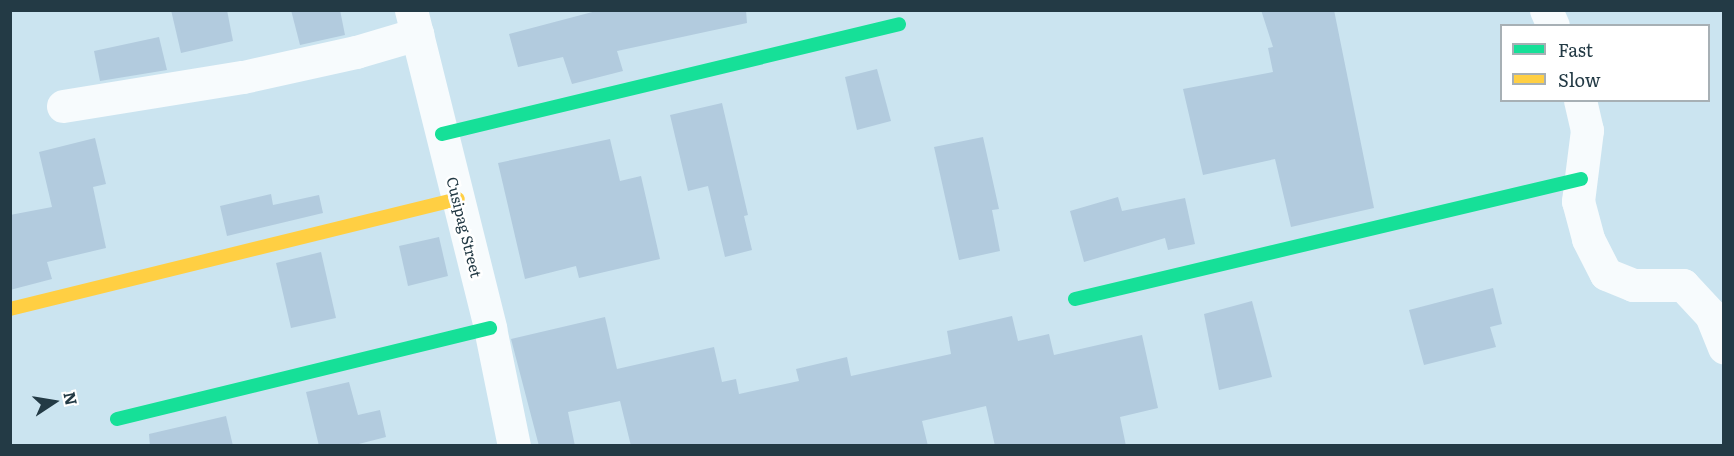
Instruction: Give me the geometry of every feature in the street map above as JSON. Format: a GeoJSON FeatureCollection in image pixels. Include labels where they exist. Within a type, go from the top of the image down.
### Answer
{"type":"FeatureCollection","features":[{"type":"Feature","properties":{"kind":"street"},"geometry":{"type":"LineString","coordinates":[[1546,10],[1552,24]]}},
{"type":"Feature","properties":{"kind":"street"},"geometry":{"type":"LineString","coordinates":[[63,106],[243,76],[356,52],[414,22]]}},
{"type":"Feature","properties":{"kind":"street","name":"Cusipag Street"},"geometry":{"type":"LineString","coordinates":[[414,22],[490,328],[514,446]]}},
{"type":"Feature","properties":{"kind":"street"},"geometry":{"type":"LineString","coordinates":[[442,134],[899,24]]}},
{"type":"Feature","properties":{"kind":"street"},"geometry":{"type":"LineString","coordinates":[[1580,102],[1587,130],[1578,201],[1582,222],[1606,274],[1633,285],[1683,285],[1711,315],[1724,347]]}},
{"type":"Feature","properties":{"kind":"street"},"geometry":{"type":"LineString","coordinates":[[1075,300],[1581,179]]}},
{"type":"Feature","properties":{"kind":"street"},"geometry":{"type":"LineString","coordinates":[[10,309],[458,199]]}},
{"type":"Feature","properties":{"kind":"street"},"geometry":{"type":"LineString","coordinates":[[117,420],[490,328]]}},
{"type":"Feature","properties":{"kind":"building"},"geometry":{"type":"Polygon","coordinates":[[[171,10],[227,10],[233,41],[181,53],[171,10]]]}},
{"type":"Feature","properties":{"kind":"building"},"geometry":{"type":"Polygon","coordinates":[[[291,10],[340,10],[345,35],[300,45],[291,10]]]}},
{"type":"Feature","properties":{"kind":"building"},"geometry":{"type":"Polygon","coordinates":[[[600,10],[746,10],[747,23],[617,51],[623,71],[572,84],[563,57],[518,67],[509,34],[600,10]]]}},
{"type":"Feature","properties":{"kind":"building"},"geometry":{"type":"Polygon","coordinates":[[[1261,10],[1334,10],[1374,208],[1291,227],[1275,159],[1203,175],[1183,89],[1273,72],[1268,48],[1273,47],[1261,10]]]}},
{"type":"Feature","properties":{"kind":"building"},"geometry":{"type":"Polygon","coordinates":[[[159,37],[167,70],[100,81],[94,51],[159,37]]]}},
{"type":"Feature","properties":{"kind":"building"},"geometry":{"type":"Polygon","coordinates":[[[877,69],[891,121],[857,130],[845,77],[877,69]]]}},
{"type":"Feature","properties":{"kind":"building"},"geometry":{"type":"Polygon","coordinates":[[[722,103],[748,215],[744,216],[752,250],[725,257],[708,186],[688,191],[670,115],[722,103]]]}},
{"type":"Feature","properties":{"kind":"building"},"geometry":{"type":"Polygon","coordinates":[[[983,137],[999,209],[992,210],[1000,251],[959,260],[934,147],[983,137]]]}},
{"type":"Feature","properties":{"kind":"building"},"geometry":{"type":"Polygon","coordinates":[[[95,138],[106,184],[93,187],[106,248],[47,262],[52,279],[10,290],[10,215],[52,207],[39,152],[95,138]]]}},
{"type":"Feature","properties":{"kind":"building"},"geometry":{"type":"Polygon","coordinates":[[[610,139],[620,181],[641,176],[660,259],[579,278],[576,266],[525,279],[498,163],[610,139]]]}},
{"type":"Feature","properties":{"kind":"building"},"geometry":{"type":"Polygon","coordinates":[[[271,194],[273,205],[319,195],[323,213],[227,236],[220,206],[271,194]]]}},
{"type":"Feature","properties":{"kind":"building"},"geometry":{"type":"Polygon","coordinates":[[[1118,197],[1122,211],[1185,198],[1195,244],[1168,250],[1165,238],[1084,262],[1070,211],[1118,197]]]}},
{"type":"Feature","properties":{"kind":"building"},"geometry":{"type":"Polygon","coordinates":[[[439,237],[448,276],[408,286],[399,246],[439,237]]]}},
{"type":"Feature","properties":{"kind":"building"},"geometry":{"type":"Polygon","coordinates":[[[321,252],[336,318],[291,328],[276,263],[321,252]]]}},
{"type":"Feature","properties":{"kind":"building"},"geometry":{"type":"Polygon","coordinates":[[[1493,288],[1502,324],[1490,327],[1496,347],[1424,365],[1409,310],[1493,288]]]}},
{"type":"Feature","properties":{"kind":"building"},"geometry":{"type":"Polygon","coordinates":[[[1252,301],[1272,377],[1219,390],[1204,314],[1252,301]]]}},
{"type":"Feature","properties":{"kind":"building"},"geometry":{"type":"Polygon","coordinates":[[[1012,316],[1018,341],[1049,334],[1054,355],[1142,335],[1158,408],[1120,417],[1126,446],[995,446],[986,406],[922,421],[928,446],[631,446],[620,401],[568,412],[575,446],[539,446],[511,339],[605,317],[617,369],[714,347],[722,382],[736,379],[739,394],[799,381],[796,369],[847,357],[851,376],[951,354],[947,331],[1012,316]]]}},
{"type":"Feature","properties":{"kind":"building"},"geometry":{"type":"Polygon","coordinates":[[[349,382],[358,415],[380,410],[386,437],[351,446],[319,446],[306,392],[349,382]]]}},
{"type":"Feature","properties":{"kind":"building"},"geometry":{"type":"Polygon","coordinates":[[[226,416],[233,446],[150,446],[149,434],[226,416]]]}},
{"type":"Feature","properties":{"kind":"traffic: fast"},"geometry":{"type":"LineString","coordinates":[[442,134],[899,24]]}},
{"type":"Feature","properties":{"kind":"traffic: fast"},"geometry":{"type":"LineString","coordinates":[[1075,299],[1581,179]]}},
{"type":"Feature","properties":{"kind":"traffic: fast"},"geometry":{"type":"LineString","coordinates":[[117,419],[490,328]]}},
{"type":"Feature","properties":{"kind":"traffic: slow"},"geometry":{"type":"LineString","coordinates":[[10,309],[458,199]]}}]}
